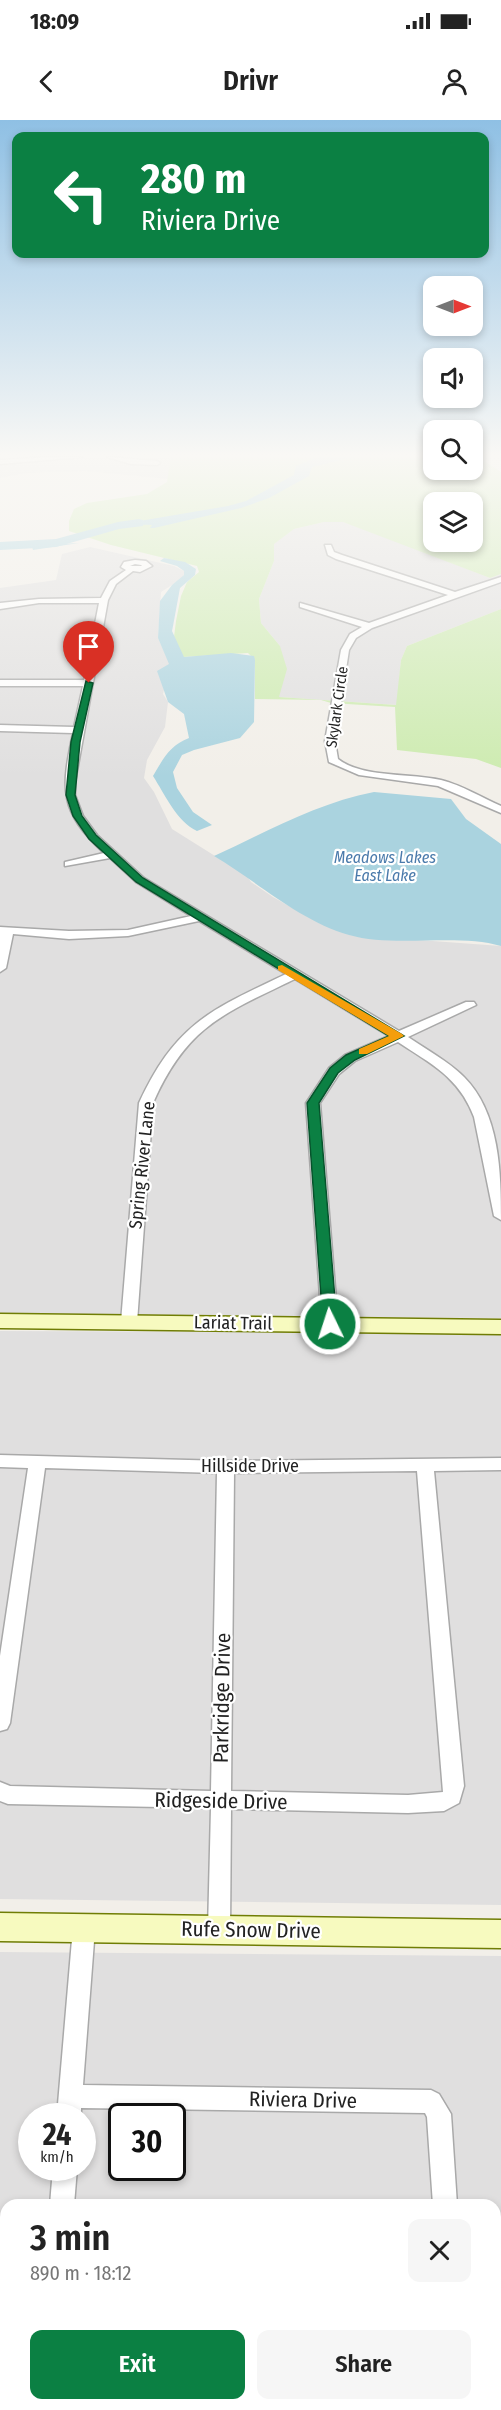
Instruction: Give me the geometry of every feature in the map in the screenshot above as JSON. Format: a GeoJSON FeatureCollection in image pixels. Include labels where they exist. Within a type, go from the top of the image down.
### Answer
{"type":"FeatureCollection","features":[{"type":"Feature","properties":{"kind":"street"},"geometry":{"type":"LineString","coordinates":[[360,564],[455,595]]}},
{"type":"Feature","properties":{"kind":"street"},"geometry":{"type":"LineString","coordinates":[[130,570],[113,583],[104,600],[78,730],[70,795],[78,816],[93,837],[140,880],[293,975],[398,1036],[448,1071],[466,1089],[473,1100],[484,1132],[501,1216]]}},
{"type":"Feature","properties":{"kind":"street","name":"Skylark Circle"},"geometry":{"type":"LineString","coordinates":[[501,579],[369,626],[353,636],[345,650],[330,741],[333,760],[338,764],[358,772],[446,785],[501,810]]}},
{"type":"Feature","properties":{"kind":"street"},"geometry":{"type":"LineString","coordinates":[[0,606],[39,601],[104,600]]}},
{"type":"Feature","properties":{"kind":"street"},"geometry":{"type":"LineString","coordinates":[[303,605],[369,626]]}},
{"type":"Feature","properties":{"kind":"street"},"geometry":{"type":"LineString","coordinates":[[0,683],[89,683]]}},
{"type":"Feature","properties":{"kind":"street"},"geometry":{"type":"LineString","coordinates":[[0,728],[78,730]]}},
{"type":"Feature","properties":{"kind":"street"},"geometry":{"type":"LineString","coordinates":[[69,864],[111,855]]}},
{"type":"Feature","properties":{"kind":"street"},"geometry":{"type":"LineString","coordinates":[[0,968],[4,931],[69,935],[128,933],[201,917]]}},
{"type":"Feature","properties":{"kind":"street","name":"Spring River Lane"},"geometry":{"type":"LineString","coordinates":[[129,1322],[146,1102],[154,1080],[177,1045],[198,1025],[224,1009],[293,975]]}},
{"type":"Feature","properties":{"kind":"street"},"geometry":{"type":"LineString","coordinates":[[330,1324],[313,1103],[334,1071],[350,1058],[470,1005]]}},
{"type":"Feature","properties":{"kind":"street","name":"Lariat Trail"},"geometry":{"type":"LineString","coordinates":[[0,1321],[501,1327]]}},
{"type":"Feature","properties":{"kind":"street","name":"Hillside Drive"},"geometry":{"type":"LineString","coordinates":[[0,1461],[226,1467],[501,1464]]}},
{"type":"Feature","properties":{"kind":"street"},"geometry":{"type":"LineString","coordinates":[[0,1723],[37,1461]]}},
{"type":"Feature","properties":{"kind":"street","name":"Ridgeside Drive"},"geometry":{"type":"LineString","coordinates":[[0,1791],[8,1795],[408,1804],[444,1802],[452,1797],[454,1786],[425,1464]]}},
{"type":"Feature","properties":{"kind":"street","name":"Parkridge Drive"},"geometry":{"type":"LineString","coordinates":[[219,1930],[226,1467]]}},
{"type":"Feature","properties":{"kind":"street","name":"Rufe Snow Drive"},"geometry":{"type":"LineString","coordinates":[[0,1927],[501,1934]]}},
{"type":"Feature","properties":{"kind":"street"},"geometry":{"type":"LineString","coordinates":[[70,2103],[84,1928]]}},
{"type":"Feature","properties":{"kind":"street","name":"Riviera Drive"},"geometry":{"type":"LineString","coordinates":[[96,2106],[431,2102],[439,2114],[445,2199]]}},
{"type":"Feature","properties":{"kind":"street"},"geometry":{"type":"LineString","coordinates":[[62,2199],[64,2181]]}},
{"type":"Feature","properties":{"kind":"shaded area"},"geometry":{"type":"Polygon","coordinates":[[[60,564],[165,564],[184,571],[184,575],[178,581],[161,592],[158,638],[170,664],[163,694],[168,702],[165,727],[147,760],[144,778],[154,792],[172,829],[247,876],[251,882],[273,897],[319,923],[350,935],[501,946],[501,1318],[0,1316],[0,588],[56,580],[60,564]]]}},
{"type":"Feature","properties":{"kind":"shaded area"},"geometry":{"type":"Polygon","coordinates":[[[273,564],[454,564],[490,578],[501,574],[501,609],[407,646],[401,660],[397,705],[279,697],[280,646],[261,623],[259,599],[273,564]]]}},
{"type":"Feature","properties":{"kind":"shaded area"},"geometry":{"type":"Polygon","coordinates":[[[0,1331],[501,1333],[501,1905],[0,1899],[0,1331]]]}},
{"type":"Feature","properties":{"kind":"shaded area"},"geometry":{"type":"Polygon","coordinates":[[[0,1952],[501,1956],[501,2199],[0,2199],[0,1952]]]}},
{"type":"Feature","properties":{"kind":"green space"},"geometry":{"type":"Polygon","coordinates":[[[188,564],[273,564],[259,599],[261,623],[280,646],[287,669],[279,697],[396,705],[401,660],[407,646],[501,609],[501,768],[476,759],[397,750],[395,707],[331,703],[321,700],[255,699],[255,660],[248,653],[183,657],[174,637],[176,621],[181,596],[187,582],[199,572],[197,566],[188,564]]]}},
{"type":"Feature","properties":{"kind":"green space"},"geometry":{"type":"Polygon","coordinates":[[[453,564],[501,564],[501,574],[490,578],[453,564]]]}},
{"type":"Feature","properties":{"kind":"water"},"geometry":{"type":"Polygon","coordinates":[[[170,564],[188,564],[196,569],[195,575],[180,588],[172,631],[184,657],[231,653],[254,656],[255,660],[254,722],[240,738],[182,755],[173,772],[177,788],[193,812],[212,825],[197,831],[177,814],[153,776],[172,749],[189,738],[184,714],[168,702],[157,671],[169,664],[158,638],[160,601],[172,585],[184,575],[184,571],[170,564]]]}},
{"type":"Feature","properties":{"kind":"water","name":"Meadows Lakes East Lake"},"geometry":{"type":"Polygon","coordinates":[[[374,792],[451,799],[466,819],[501,844],[501,946],[484,942],[386,940],[349,935],[295,910],[214,856],[332,803],[374,792]]]}},
{"type":"Feature","properties":{"kind":"slow traffic"},"geometry":{"type":"LineString","coordinates":[[282,968],[398,1036],[363,1052]]}},
{"type":"Feature","properties":{"kind":"route"},"geometry":{"type":"LineString","coordinates":[[89,683],[76,742],[70,795],[78,816],[93,837],[124,868],[140,880],[341,1004],[398,1036],[350,1058],[334,1071],[313,1103],[330,1324]]}}]}
